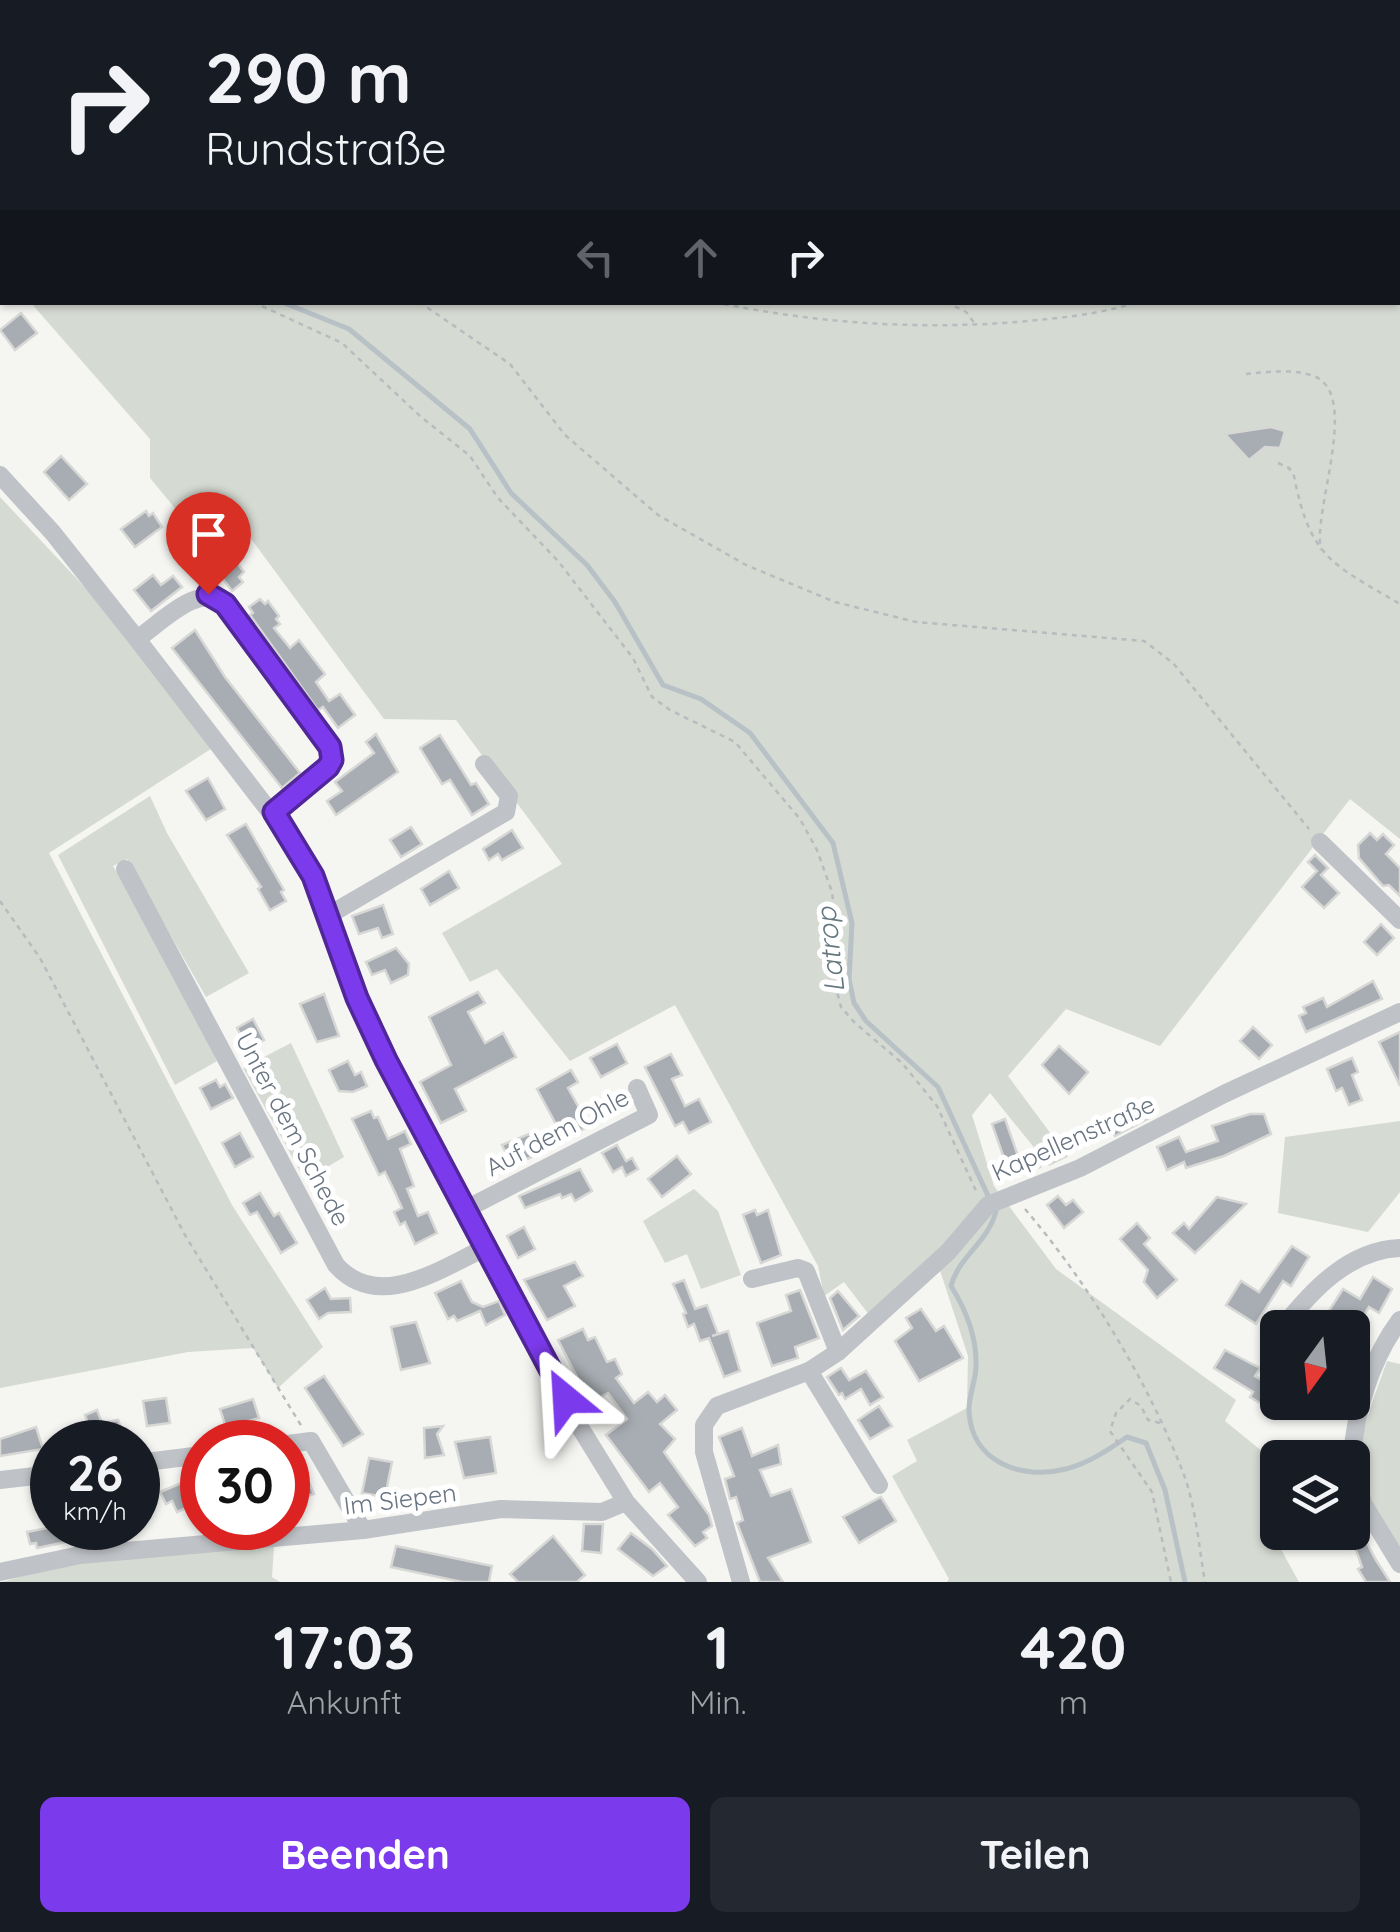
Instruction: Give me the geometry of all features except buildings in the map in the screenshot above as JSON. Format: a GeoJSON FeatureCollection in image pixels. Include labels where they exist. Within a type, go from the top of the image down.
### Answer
{"type":"FeatureCollection","features":[{"type":"Feature","properties":{"kind":"street"},"geometry":{"type":"LineString","coordinates":[[0,475],[274,812],[313,876],[357,998],[386,1060],[581,1429],[626,1502],[698,1582]]}},
{"type":"Feature","properties":{"kind":"street"},"geometry":{"type":"LineString","coordinates":[[137,639],[200,595],[216,596],[225,604],[332,753],[328,767],[274,812]]}},
{"type":"Feature","properties":{"kind":"street"},"geometry":{"type":"LineString","coordinates":[[329,916],[506,812],[509,796],[484,764]]}},
{"type":"Feature","properties":{"kind":"street"},"geometry":{"type":"LineString","coordinates":[[1320,842],[1400,920]]}},
{"type":"Feature","properties":{"kind":"street","name":"Unter dem Schede"},"geometry":{"type":"LineString","coordinates":[[125,869],[336,1265],[347,1277],[374,1289],[400,1286],[487,1247]]}},
{"type":"Feature","properties":{"kind":"street","name":"Kapellenstraße"},"geometry":{"type":"LineString","coordinates":[[741,1582],[704,1452],[704,1425],[712,1410],[726,1400],[809,1372],[838,1352],[948,1252],[997,1200],[1080,1168],[1224,1094],[1400,1012]]}},
{"type":"Feature","properties":{"kind":"street","name":"Auf dem Ohle"},"geometry":{"type":"LineString","coordinates":[[466,1209],[649,1115],[637,1088]]}},
{"type":"Feature","properties":{"kind":"street"},"geometry":{"type":"LineString","coordinates":[[1297,1310],[1335,1272],[1369,1254],[1400,1248]]}},
{"type":"Feature","properties":{"kind":"street"},"geometry":{"type":"LineString","coordinates":[[752,1278],[798,1268],[806,1270],[838,1352]]}},
{"type":"Feature","properties":{"kind":"street"},"geometry":{"type":"LineString","coordinates":[[1355,1440],[1362,1401],[1378,1358],[1400,1320]]}},
{"type":"Feature","properties":{"kind":"street"},"geometry":{"type":"LineString","coordinates":[[809,1372],[879,1485]]}},
{"type":"Feature","properties":{"kind":"street"},"geometry":{"type":"LineString","coordinates":[[311,1441],[363,1530]]}},
{"type":"Feature","properties":{"kind":"street"},"geometry":{"type":"LineString","coordinates":[[0,1480],[30,1477]]}},
{"type":"Feature","properties":{"kind":"street","name":"Im Siepen"},"geometry":{"type":"LineString","coordinates":[[0,1572],[80,1554],[363,1530],[501,1510],[602,1512],[626,1502]]}},
{"type":"Feature","properties":{"kind":"street"},"geometry":{"type":"LineString","coordinates":[[1370,1515],[1400,1564]]}},
{"type":"Feature","properties":{"kind":"path"},"geometry":{"type":"LineString","coordinates":[[260,305],[342,343],[420,416],[470,456],[498,498],[558,561],[633,658],[652,697],[734,742],[800,820],[832,892],[836,924],[834,980],[841,1007],[902,1063],[937,1106],[997,1200],[1067,1260],[1160,1423],[1185,1478],[1205,1582]]}},
{"type":"Feature","properties":{"kind":"path"},"geometry":{"type":"LineString","coordinates":[[424,305],[510,364],[565,435],[658,515],[746,565],[835,602],[903,620],[1144,641],[1173,663],[1320,842]]}},
{"type":"Feature","properties":{"kind":"path"},"geometry":{"type":"LineString","coordinates":[[730,305],[810,320],[924,327],[1064,320],[1126,305]]}},
{"type":"Feature","properties":{"kind":"path"},"geometry":{"type":"LineString","coordinates":[[952,305],[966,312],[976,325]]}},
{"type":"Feature","properties":{"kind":"path"},"geometry":{"type":"LineString","coordinates":[[1246,374],[1302,374],[1320,379],[1328,388],[1335,423],[1318,531],[1321,550]]}},
{"type":"Feature","properties":{"kind":"path"},"geometry":{"type":"LineString","coordinates":[[1278,463],[1289,468],[1294,476],[1308,532],[1321,550],[1400,604]]}},
{"type":"Feature","properties":{"kind":"path"},"geometry":{"type":"LineString","coordinates":[[0,901],[40,958],[186,1235],[311,1441]]}},
{"type":"Feature","properties":{"kind":"path"},"geometry":{"type":"LineString","coordinates":[[1160,1423],[1148,1420],[1140,1406],[1130,1399],[1113,1417],[1111,1435],[1152,1492],[1171,1582]]}},
{"type":"Feature","properties":{"kind":"shaded area"},"geometry":{"type":"Polygon","coordinates":[[[33,305],[1400,305],[1400,839],[1350,799],[1160,1046],[1066,1009],[1008,1076],[1068,1157],[1049,1166],[990,1093],[972,1115],[994,1186],[1056,1269],[1236,1400],[1225,1421],[1260,1450],[1260,1550],[1281,1550],[1299,1582],[947,1582],[949,1579],[892,1476],[917,1461],[907,1440],[967,1408],[968,1356],[935,1255],[870,1316],[844,1282],[824,1296],[818,1266],[675,1005],[570,1061],[497,969],[470,982],[442,933],[562,864],[456,720],[384,719],[221,498],[188,524],[150,478],[150,439],[33,305]]]}},
{"type":"Feature","properties":{"kind":"shaded area"},"geometry":{"type":"Polygon","coordinates":[[[0,497],[108,612],[214,747],[49,853],[232,1205],[323,1347],[278,1388],[253,1348],[188,1352],[0,1388],[0,497]]]}},
{"type":"Feature","properties":{"kind":"shaded area"},"geometry":{"type":"Polygon","coordinates":[[[150,796],[167,833],[249,973],[206,997],[127,859],[113,866],[193,1004],[217,1061],[175,1085],[58,855],[150,796]]]}},
{"type":"Feature","properties":{"kind":"shaded area"},"geometry":{"type":"Polygon","coordinates":[[[291,1043],[344,1157],[305,1180],[243,1068],[291,1043]]]}},
{"type":"Feature","properties":{"kind":"shaded area"},"geometry":{"type":"Polygon","coordinates":[[[1400,1121],[1400,1192],[1368,1232],[1278,1213],[1285,1137],[1400,1121]]]}},
{"type":"Feature","properties":{"kind":"shaded area"},"geometry":{"type":"Polygon","coordinates":[[[694,1189],[718,1211],[741,1275],[701,1289],[687,1254],[665,1263],[643,1221],[694,1189]]]}},
{"type":"Feature","properties":{"kind":"shaded area"},"geometry":{"type":"Polygon","coordinates":[[[1387,1361],[1400,1364],[1400,1552],[1370,1495],[1370,1440],[1362,1440],[1387,1361]]]}},
{"type":"Feature","properties":{"kind":"shaded area"},"geometry":{"type":"Polygon","coordinates":[[[274,1550],[272,1577],[280,1582],[2,1582],[81,1559],[274,1550]]]}},
{"type":"Feature","properties":{"kind":"waterway","name":"Latrop"},"geometry":{"type":"LineString","coordinates":[[289,305],[349,329],[470,429],[511,493],[587,565],[615,602],[663,685],[701,699],[750,733],[833,843],[852,923],[849,979],[854,1003],[866,1021],[938,1087],[989,1198]]}},
{"type":"Feature","properties":{"kind":"waterway","name":"Latrop"},"geometry":{"type":"LineString","coordinates":[[997,1207],[988,1230],[951,1286],[966,1314],[975,1345],[976,1372],[969,1412],[979,1444],[1002,1464],[1049,1472],[1098,1456],[1127,1437],[1146,1443],[1165,1490],[1185,1582]]}},
{"type":"Feature","properties":{"kind":"route"},"geometry":{"type":"LineString","coordinates":[[208,594],[225,604],[330,747],[332,760],[322,774],[274,812],[313,876],[357,998],[386,1060],[566,1399]]}}]}
